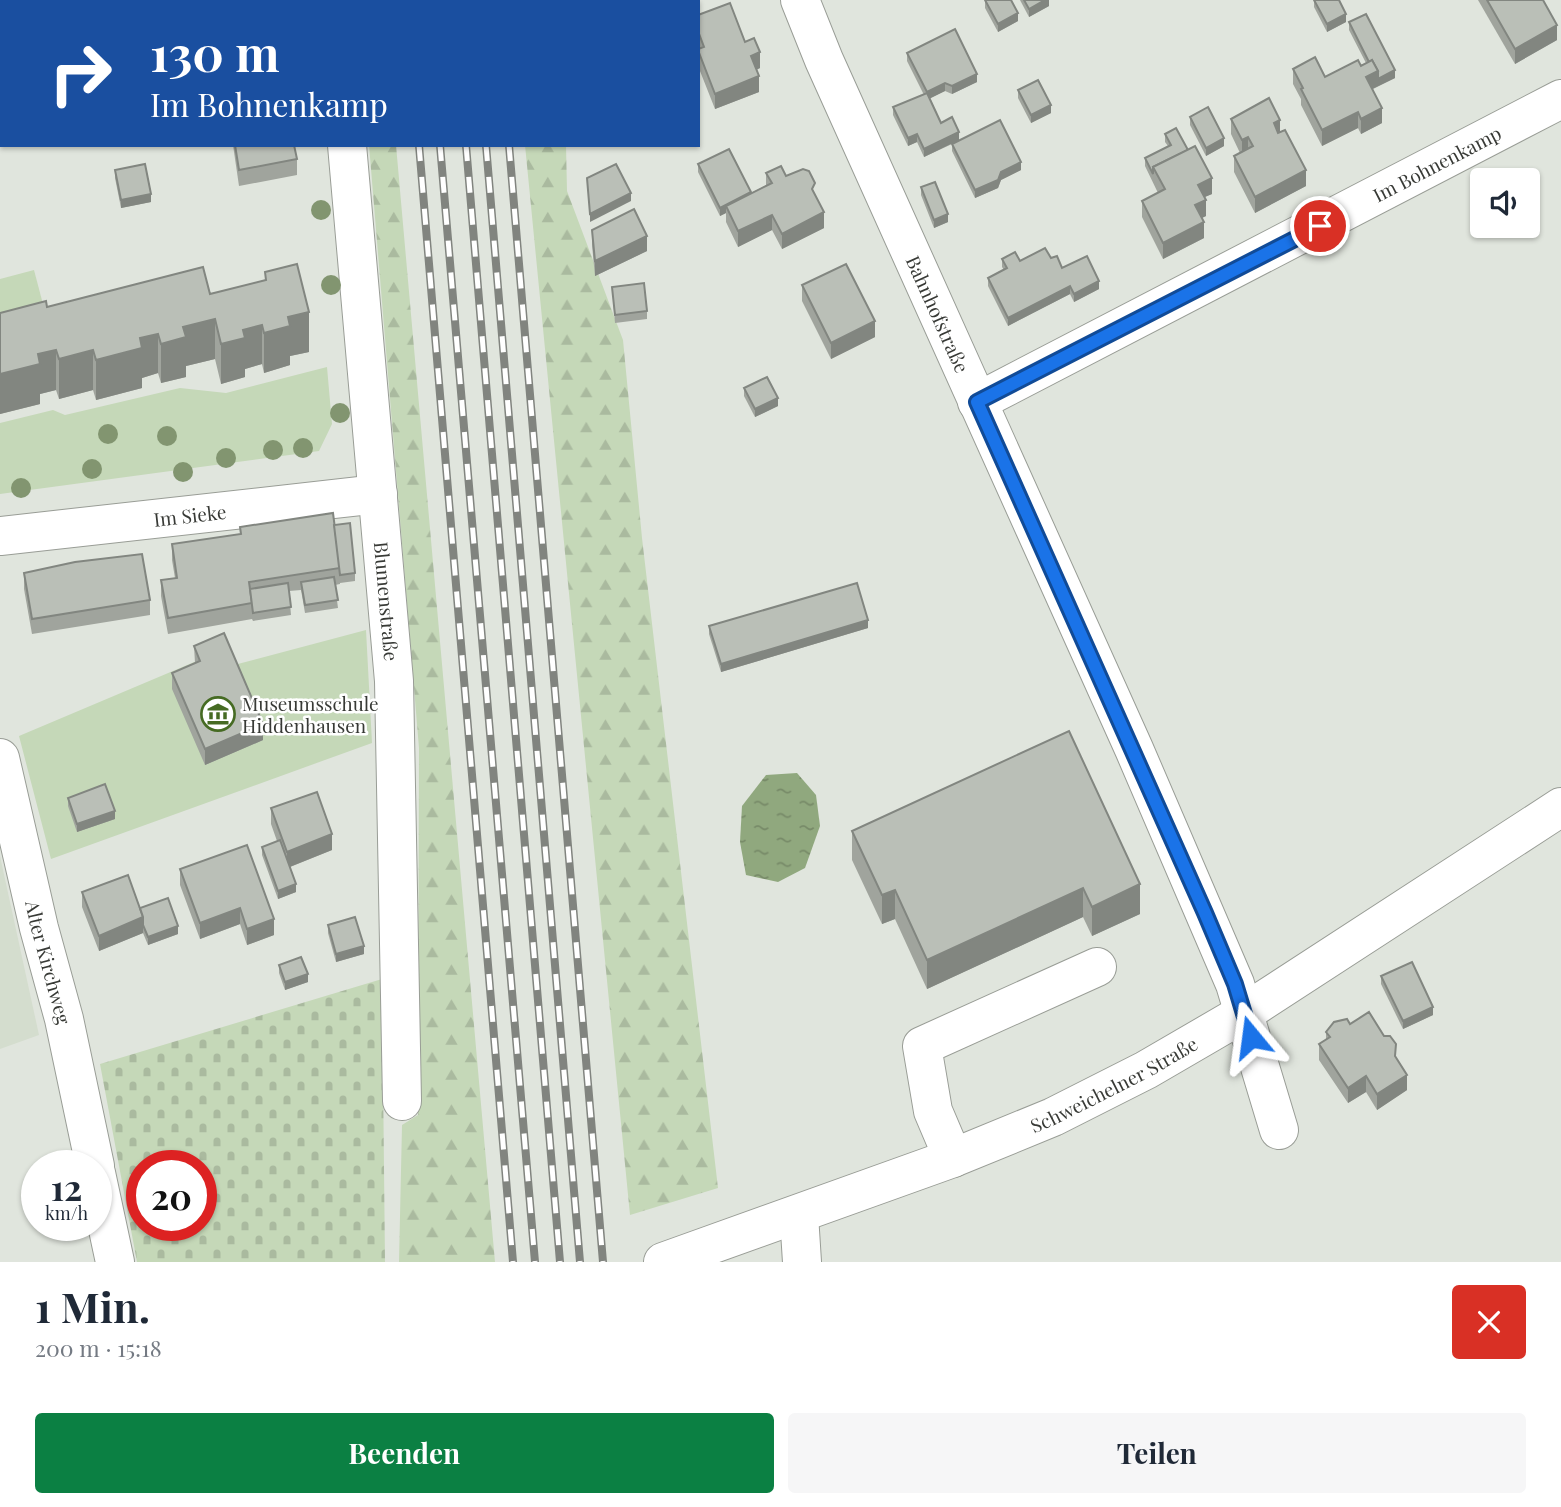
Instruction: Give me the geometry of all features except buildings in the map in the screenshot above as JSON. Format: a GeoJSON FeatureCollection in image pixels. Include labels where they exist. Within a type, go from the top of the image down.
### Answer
{"type":"FeatureCollection","features":[{"type":"Feature","properties":{"kind":"street","name":"Bahnhofstraße"},"geometry":{"type":"LineString","coordinates":[[800,0],[1134,749],[1235,984],[1279,1130]]}},
{"type":"Feature","properties":{"kind":"street","name":"Im Bohnenkamp"},"geometry":{"type":"LineString","coordinates":[[977,402],[1561,99]]}},
{"type":"Feature","properties":{"kind":"street","name":"Blumenstraße"},"geometry":{"type":"LineString","coordinates":[[347,147],[394,681],[402,1101]]}},
{"type":"Feature","properties":{"kind":"street","name":"Im Sieke"},"geometry":{"type":"LineString","coordinates":[[0,536],[378,494]]}},
{"type":"Feature","properties":{"kind":"street","name":"Alter Kirchweg"},"geometry":{"type":"LineString","coordinates":[[2,775],[64,1019],[92,1150]]}},
{"type":"Feature","properties":{"kind":"street","name":"Schweichelner Straße"},"geometry":{"type":"LineString","coordinates":[[663,1262],[953,1158],[1053,1117],[1146,1070],[1244,1013],[1561,807]]}},
{"type":"Feature","properties":{"kind":"street"},"geometry":{"type":"LineString","coordinates":[[953,1158],[933,1111],[922,1046],[1097,967]]}},
{"type":"Feature","properties":{"kind":"street"},"geometry":{"type":"LineString","coordinates":[[799,1215],[802,1262]]}},
{"type":"Feature","properties":{"kind":"street"},"geometry":{"type":"LineString","coordinates":[[111,1241],[115,1262]]}},
{"type":"Feature","properties":{"kind":"shaded area"},"geometry":{"type":"Polygon","coordinates":[[[0,856],[39,1035],[0,1049],[0,856]]]}},
{"type":"Feature","properties":{"kind":"green space"},"geometry":{"type":"Polygon","coordinates":[[[369,147],[396,147],[495,1262],[399,1262],[402,1125],[418,1115],[419,748],[369,147]]]}},
{"type":"Feature","properties":{"kind":"green space"},"geometry":{"type":"Polygon","coordinates":[[[525,147],[566,147],[567,191],[623,340],[642,538],[718,1188],[630,1215],[525,147]]]}},
{"type":"Feature","properties":{"kind":"green space"},"geometry":{"type":"Polygon","coordinates":[[[34,270],[49,327],[0,339],[0,279],[34,270]]]}},
{"type":"Feature","properties":{"kind":"green space"},"geometry":{"type":"Polygon","coordinates":[[[327,367],[332,424],[319,451],[0,494],[0,423],[53,410],[65,415],[180,388],[226,393],[327,367]]]}},
{"type":"Feature","properties":{"kind":"green space"},"geometry":{"type":"Polygon","coordinates":[[[366,630],[372,743],[51,859],[19,736],[225,649],[234,665],[366,630]]]}},
{"type":"Feature","properties":{"kind":"green space"},"geometry":{"type":"Polygon","coordinates":[[[382,979],[385,1262],[137,1262],[133,1241],[217,1241],[217,1150],[126,1150],[126,1203],[100,1064],[382,979]]]}},
{"type":"Feature","properties":{"kind":"water"},"geometry":{"type":"Polygon","coordinates":[[[797,773],[816,795],[820,826],[805,868],[778,882],[746,875],[740,842],[742,806],[766,775],[797,773]]]}},
{"type":"Feature","properties":{"kind":"railway"},"geometry":{"type":"LineString","coordinates":[[419,147],[513,1262]]}},
{"type":"Feature","properties":{"kind":"railway"},"geometry":{"type":"LineString","coordinates":[[440,147],[535,1262]]}},
{"type":"Feature","properties":{"kind":"railway"},"geometry":{"type":"LineString","coordinates":[[466,147],[560,1262]]}},
{"type":"Feature","properties":{"kind":"railway"},"geometry":{"type":"LineString","coordinates":[[486,147],[580,1262]]}},
{"type":"Feature","properties":{"kind":"railway"},"geometry":{"type":"LineString","coordinates":[[509,147],[603,1262]]}},
{"type":"Feature","properties":{"kind":"place","name":"Museumsschule Hiddenhausen"},"geometry":{"type":"Point","coordinates":[218,714]}},
{"type":"Feature","properties":{"kind":"route"},"geometry":{"type":"LineString","coordinates":[[1251,1037],[1235,984],[1205,913],[977,402],[1320,226]]}}]}
